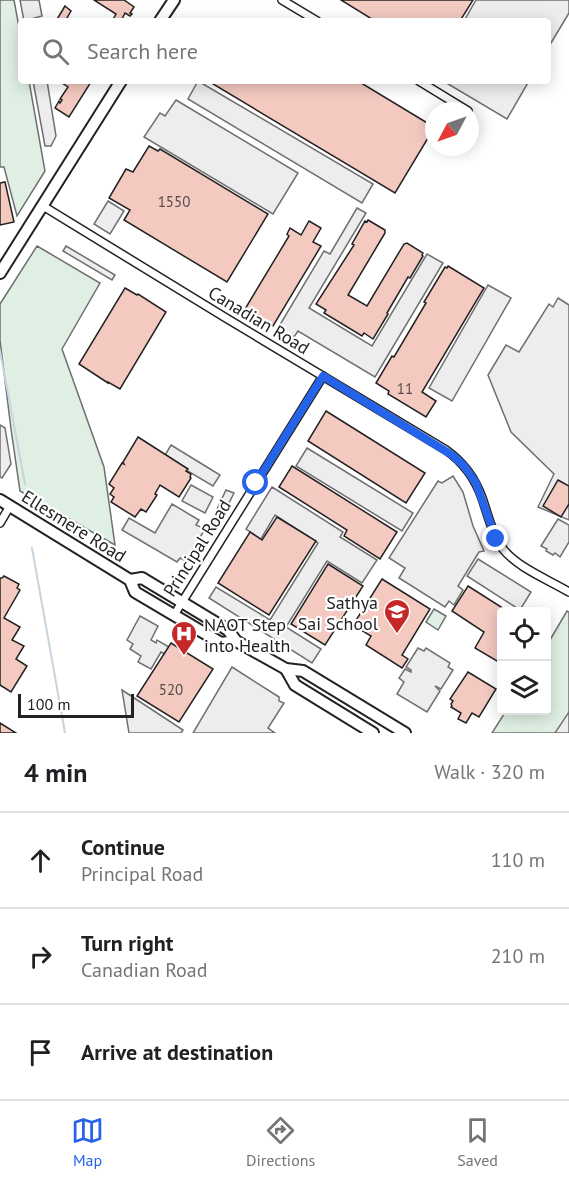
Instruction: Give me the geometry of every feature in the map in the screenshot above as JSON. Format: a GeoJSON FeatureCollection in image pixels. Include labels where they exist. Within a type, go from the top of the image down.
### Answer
{"type":"FeatureCollection","features":[{"type":"Feature","properties":{"kind":"main road"},"geometry":{"type":"LineString","coordinates":[[162,18],[174,0]]}},
{"type":"Feature","properties":{"kind":"main road"},"geometry":{"type":"LineString","coordinates":[[0,273],[119,84]]}},
{"type":"Feature","properties":{"kind":"main road","name":"Ellesmere Road"},"geometry":{"type":"LineString","coordinates":[[0,500],[130,580],[135,592],[221,643],[236,641]]}},
{"type":"Feature","properties":{"kind":"main road","name":"Ellesmere Road"},"geometry":{"type":"LineString","coordinates":[[130,580],[142,578],[228,630],[236,641],[286,669],[303,671],[405,733]]}},
{"type":"Feature","properties":{"kind":"main road","name":"Ellesmere Road"},"geometry":{"type":"LineString","coordinates":[[286,669],[295,685],[373,733]]}},
{"type":"Feature","properties":{"kind":"street"},"geometry":{"type":"LineString","coordinates":[[282,0],[312,18]]}},
{"type":"Feature","properties":{"kind":"street"},"geometry":{"type":"LineString","coordinates":[[424,84],[453,102]]}},
{"type":"Feature","properties":{"kind":"street","name":"Canadian Road"},"geometry":{"type":"LineString","coordinates":[[43,206],[452,455],[464,466],[476,483],[496,539],[504,550],[513,559],[569,592]]}},
{"type":"Feature","properties":{"kind":"street","name":"Principal Road"},"geometry":{"type":"LineString","coordinates":[[174,615],[323,376]]}},
{"type":"Feature","properties":{"kind":"street"},"geometry":{"type":"LineString","coordinates":[[0,523],[10,506]]}},
{"type":"Feature","properties":{"kind":"green space"},"geometry":{"type":"Polygon","coordinates":[[[0,0],[14,0],[18,22],[18,84],[30,84],[45,171],[17,216],[4,167],[0,167],[0,0]]]}},
{"type":"Feature","properties":{"kind":"green space"},"geometry":{"type":"Polygon","coordinates":[[[37,246],[100,283],[62,349],[104,467],[115,545],[20,491],[0,340],[0,304],[37,246]]]}},
{"type":"Feature","properties":{"kind":"green space"},"geometry":{"type":"Polygon","coordinates":[[[434,609],[446,616],[438,630],[426,622],[434,609]]]}},
{"type":"Feature","properties":{"kind":"green space"},"geometry":{"type":"Polygon","coordinates":[[[567,611],[569,612],[569,733],[492,733],[503,715],[551,715],[551,638],[567,611]]]}},
{"type":"Feature","properties":{"kind":"shaded area"},"geometry":{"type":"Polygon","coordinates":[[[20,0],[39,0],[42,16],[23,18],[20,0]]]}},
{"type":"Feature","properties":{"kind":"shaded area"},"geometry":{"type":"Polygon","coordinates":[[[476,0],[569,0],[569,13],[551,43],[551,18],[466,18],[476,0]]]}},
{"type":"Feature","properties":{"kind":"shaded area"},"geometry":{"type":"Polygon","coordinates":[[[34,84],[47,84],[56,136],[51,146],[45,146],[34,84]]]}},
{"type":"Feature","properties":{"kind":"shaded area"},"geometry":{"type":"Polygon","coordinates":[[[196,84],[203,84],[373,184],[362,203],[188,99],[196,84]]]}},
{"type":"Feature","properties":{"kind":"shaded area"},"geometry":{"type":"Polygon","coordinates":[[[448,84],[527,84],[507,119],[448,84]]]}},
{"type":"Feature","properties":{"kind":"shaded area"},"geometry":{"type":"Polygon","coordinates":[[[176,100],[298,173],[273,214],[144,137],[160,113],[165,116],[176,100]]]}},
{"type":"Feature","properties":{"kind":"shaded area"},"geometry":{"type":"Polygon","coordinates":[[[108,201],[124,211],[110,234],[94,224],[108,201]]]}},
{"type":"Feature","properties":{"kind":"shaded area"},"geometry":{"type":"Polygon","coordinates":[[[357,208],[366,213],[309,308],[372,346],[427,254],[443,263],[375,377],[298,331],[294,337],[278,328],[324,251],[330,254],[357,208]]]}},
{"type":"Feature","properties":{"kind":"shaded area"},"geometry":{"type":"Polygon","coordinates":[[[66,246],[115,275],[112,280],[63,251],[66,246]]]}},
{"type":"Feature","properties":{"kind":"shaded area"},"geometry":{"type":"Polygon","coordinates":[[[488,285],[511,298],[452,401],[429,388],[488,285]]]}},
{"type":"Feature","properties":{"kind":"shaded area"},"geometry":{"type":"Polygon","coordinates":[[[558,298],[569,305],[569,520],[538,507],[554,474],[511,432],[488,375],[506,345],[519,352],[549,304],[553,307],[558,298]]]}},
{"type":"Feature","properties":{"kind":"shaded area"},"geometry":{"type":"Polygon","coordinates":[[[0,425],[5,428],[11,464],[2,478],[0,477],[0,425]]]}},
{"type":"Feature","properties":{"kind":"shaded area"},"geometry":{"type":"Polygon","coordinates":[[[171,445],[220,475],[213,486],[164,457],[171,445]]]}},
{"type":"Feature","properties":{"kind":"shaded area"},"geometry":{"type":"Polygon","coordinates":[[[307,448],[413,513],[402,531],[296,466],[307,448]]]}},
{"type":"Feature","properties":{"kind":"shaded area"},"geometry":{"type":"Polygon","coordinates":[[[453,476],[463,492],[473,526],[484,551],[479,552],[458,586],[463,590],[454,605],[449,601],[445,607],[399,578],[405,568],[389,558],[438,481],[442,483],[453,476]]]}},
{"type":"Feature","properties":{"kind":"shaded area"},"geometry":{"type":"Polygon","coordinates":[[[191,485],[213,497],[205,513],[182,501],[191,485]]]}},
{"type":"Feature","properties":{"kind":"shaded area"},"geometry":{"type":"Polygon","coordinates":[[[272,487],[343,532],[340,537],[377,560],[362,583],[327,561],[286,627],[321,649],[312,663],[209,598],[216,587],[270,620],[318,543],[275,515],[261,539],[246,529],[272,487]]]}},
{"type":"Feature","properties":{"kind":"shaded area"},"geometry":{"type":"Polygon","coordinates":[[[226,490],[234,493],[224,513],[217,509],[226,490]]]}},
{"type":"Feature","properties":{"kind":"shaded area"},"geometry":{"type":"Polygon","coordinates":[[[172,504],[199,520],[196,525],[205,529],[186,561],[180,558],[177,562],[122,530],[129,518],[155,533],[172,504]]]}},
{"type":"Feature","properties":{"kind":"shaded area"},"geometry":{"type":"Polygon","coordinates":[[[558,519],[569,525],[569,542],[560,557],[546,551],[547,549],[541,546],[558,519]]]}},
{"type":"Feature","properties":{"kind":"shaded area"},"geometry":{"type":"Polygon","coordinates":[[[478,559],[531,592],[522,607],[515,607],[467,576],[478,559]]]}},
{"type":"Feature","properties":{"kind":"shaded area"},"geometry":{"type":"Polygon","coordinates":[[[140,616],[158,626],[151,640],[156,643],[157,640],[169,647],[165,654],[161,652],[151,669],[138,662],[141,656],[130,649],[133,644],[127,640],[140,616]]]}},
{"type":"Feature","properties":{"kind":"shaded area"},"geometry":{"type":"Polygon","coordinates":[[[418,648],[424,651],[426,648],[450,663],[448,667],[453,670],[441,689],[435,686],[440,691],[427,712],[397,694],[404,682],[399,678],[405,669],[411,672],[406,667],[418,648]]]}},
{"type":"Feature","properties":{"kind":"shaded area"},"geometry":{"type":"Polygon","coordinates":[[[232,667],[279,697],[279,701],[284,703],[268,728],[275,733],[193,733],[232,667]]]}},
{"type":"Feature","properties":{"kind":"shaded area"},"geometry":{"type":"Polygon","coordinates":[[[122,690],[183,730],[181,733],[129,733],[122,690]]]}},
{"type":"Feature","properties":{"kind":"shaded area"},"geometry":{"type":"Polygon","coordinates":[[[569,712],[569,733],[555,733],[569,712]]]}},
{"type":"Feature","properties":{"kind":"building"},"geometry":{"type":"Polygon","coordinates":[[[94,0],[124,0],[134,7],[130,16],[125,13],[122,18],[114,18],[116,14],[94,0]]]}},
{"type":"Feature","properties":{"kind":"building"},"geometry":{"type":"Polygon","coordinates":[[[341,0],[473,0],[462,18],[370,18],[341,0]]]}},
{"type":"Feature","properties":{"kind":"building"},"geometry":{"type":"Polygon","coordinates":[[[65,6],[71,11],[67,18],[58,18],[65,6]]]}},
{"type":"Feature","properties":{"kind":"building"},"geometry":{"type":"Polygon","coordinates":[[[64,84],[90,84],[69,117],[55,108],[68,87],[64,84]]]}},
{"type":"Feature","properties":{"kind":"building"},"geometry":{"type":"Polygon","coordinates":[[[213,84],[363,84],[425,122],[425,143],[395,193],[213,84]]]}},
{"type":"Feature","properties":{"kind":"building"},"geometry":{"type":"Polygon","coordinates":[[[149,146],[158,151],[160,149],[268,214],[227,282],[124,220],[130,210],[109,198],[126,169],[133,172],[149,146]]]}},
{"type":"Feature","properties":{"kind":"building"},"geometry":{"type":"Polygon","coordinates":[[[5,182],[14,222],[0,225],[0,183],[5,182]]]}},
{"type":"Feature","properties":{"kind":"building"},"geometry":{"type":"Polygon","coordinates":[[[368,220],[385,230],[385,233],[348,295],[367,306],[404,244],[407,243],[423,253],[373,339],[364,333],[362,336],[324,313],[326,310],[316,304],[354,245],[352,244],[365,221],[368,220]]]}},
{"type":"Feature","properties":{"kind":"building"},"geometry":{"type":"Polygon","coordinates":[[[309,221],[321,228],[313,242],[321,246],[273,326],[245,309],[289,236],[287,234],[290,228],[301,235],[309,221]]]}},
{"type":"Feature","properties":{"kind":"building"},"geometry":{"type":"Polygon","coordinates":[[[448,266],[484,288],[422,392],[436,401],[426,417],[388,394],[389,391],[376,383],[392,356],[394,357],[445,267],[448,266]]]}},
{"type":"Feature","properties":{"kind":"building"},"geometry":{"type":"Polygon","coordinates":[[[125,288],[166,312],[120,389],[79,364],[125,288]]]}},
{"type":"Feature","properties":{"kind":"building"},"geometry":{"type":"Polygon","coordinates":[[[326,411],[425,473],[406,503],[308,441],[326,411]]]}},
{"type":"Feature","properties":{"kind":"building"},"geometry":{"type":"Polygon","coordinates":[[[138,437],[188,469],[186,471],[191,474],[191,478],[179,497],[160,485],[155,494],[157,495],[146,512],[141,509],[135,517],[111,502],[114,497],[110,494],[114,488],[109,484],[122,463],[124,464],[123,462],[138,437]]]}},
{"type":"Feature","properties":{"kind":"building"},"geometry":{"type":"Polygon","coordinates":[[[292,466],[397,532],[380,559],[344,536],[347,530],[279,487],[292,466]]]}},
{"type":"Feature","properties":{"kind":"building"},"geometry":{"type":"Polygon","coordinates":[[[558,480],[569,486],[569,504],[561,517],[543,506],[558,480]]]}},
{"type":"Feature","properties":{"kind":"building"},"geometry":{"type":"Polygon","coordinates":[[[277,517],[316,541],[269,615],[218,583],[250,532],[262,540],[277,517]]]}},
{"type":"Feature","properties":{"kind":"building"},"geometry":{"type":"Polygon","coordinates":[[[328,564],[363,586],[325,645],[291,624],[328,564]]]}},
{"type":"Feature","properties":{"kind":"building"},"geometry":{"type":"Polygon","coordinates":[[[4,576],[19,584],[17,588],[20,590],[4,618],[20,627],[12,640],[24,646],[16,659],[27,666],[11,692],[0,685],[0,578],[4,576]]]}},
{"type":"Feature","properties":{"kind":"building"},"geometry":{"type":"Polygon","coordinates":[[[382,579],[430,609],[402,655],[408,659],[402,668],[366,645],[371,636],[353,625],[382,579]]]}},
{"type":"Feature","properties":{"kind":"building"},"geometry":{"type":"Polygon","coordinates":[[[468,586],[501,607],[497,607],[497,661],[475,648],[484,632],[452,611],[468,586]]]}},
{"type":"Feature","properties":{"kind":"building"},"geometry":{"type":"Polygon","coordinates":[[[171,643],[213,669],[179,722],[137,696],[171,643]]]}},
{"type":"Feature","properties":{"kind":"building"},"geometry":{"type":"Polygon","coordinates":[[[468,672],[496,689],[479,717],[472,713],[466,723],[458,719],[461,713],[451,707],[453,701],[450,699],[468,672]]]}},
{"type":"Feature","properties":{"kind":"building"},"geometry":{"type":"Polygon","coordinates":[[[0,723],[16,733],[0,733],[0,723]]]}},
{"type":"Feature","properties":{"kind":"waterway"},"geometry":{"type":"LineString","coordinates":[[0,351],[25,484]]}},
{"type":"Feature","properties":{"kind":"waterway"},"geometry":{"type":"LineString","coordinates":[[32,548],[65,733]]}},
{"type":"Feature","properties":{"kind":"place","name":"Sathya Sai School"},"geometry":{"type":"Point","coordinates":[397,635]}},
{"type":"Feature","properties":{"kind":"place","name":"NAOT Step into Health"},"geometry":{"type":"Point","coordinates":[184,657]}},
{"type":"Feature","properties":{"kind":"route"},"geometry":{"type":"LineString","coordinates":[[256,483],[323,376],[446,450],[464,466],[476,483],[496,539]]}}]}
